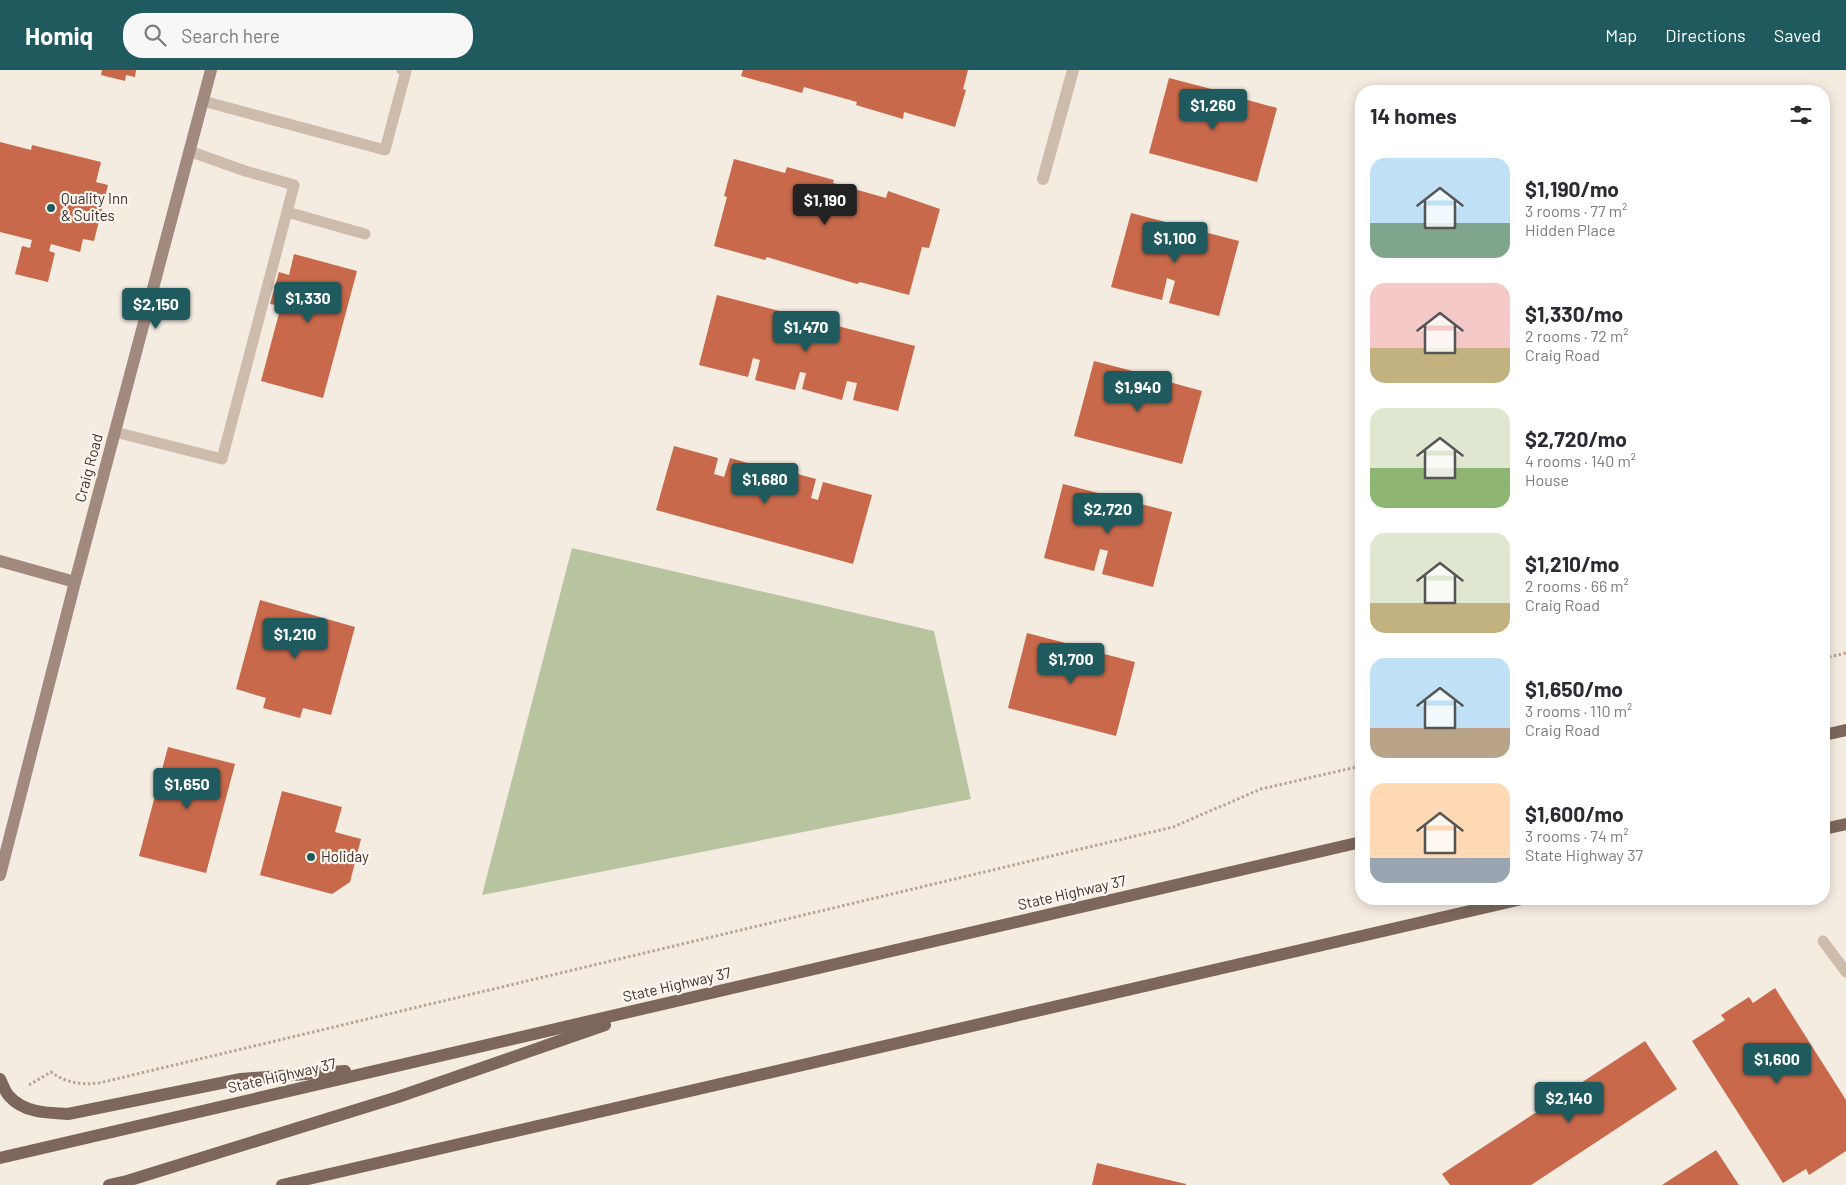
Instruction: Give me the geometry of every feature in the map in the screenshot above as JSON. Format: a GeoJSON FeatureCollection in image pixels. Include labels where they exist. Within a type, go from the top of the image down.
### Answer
{"type":"FeatureCollection","features":[{"type":"Feature","properties":{"kind":"main road"},"geometry":{"type":"LineString","coordinates":[[1830,734],[1846,730]]}},
{"type":"Feature","properties":{"kind":"main road"},"geometry":{"type":"LineString","coordinates":[[1830,828],[1846,824]]}},
{"type":"Feature","properties":{"kind":"main road","name":"State Highway 37"},"geometry":{"type":"LineString","coordinates":[[0,1158],[1355,843]]}},
{"type":"Feature","properties":{"kind":"main road"},"geometry":{"type":"LineString","coordinates":[[282,1185],[1496,905]]}},
{"type":"Feature","properties":{"kind":"main road"},"geometry":{"type":"LineString","coordinates":[[109,1185],[398,1097],[667,1004]]}},
{"type":"Feature","properties":{"kind":"main road"},"geometry":{"type":"LineString","coordinates":[[0,1079],[9,1096],[21,1106],[40,1112],[68,1114],[241,1079],[385,1068]]}},
{"type":"Feature","properties":{"kind":"street","name":"Craig Road"},"geometry":{"type":"LineString","coordinates":[[0,875],[75,582],[211,70]]}},
{"type":"Feature","properties":{"kind":"street"},"geometry":{"type":"LineString","coordinates":[[1043,179],[1073,70]]}},
{"type":"Feature","properties":{"kind":"street"},"geometry":{"type":"LineString","coordinates":[[0,561],[75,582]]}},
{"type":"Feature","properties":{"kind":"lane"},"geometry":{"type":"LineString","coordinates":[[203,101],[385,150],[406,71],[402,70]]}},
{"type":"Feature","properties":{"kind":"lane"},"geometry":{"type":"LineString","coordinates":[[115,432],[222,459],[294,185],[245,171],[190,151]]}},
{"type":"Feature","properties":{"kind":"lane"},"geometry":{"type":"LineString","coordinates":[[287,212],[365,234]]}},
{"type":"Feature","properties":{"kind":"lane"},"geometry":{"type":"LineString","coordinates":[[1823,941],[1846,972]]}},
{"type":"Feature","properties":{"kind":"path"},"geometry":{"type":"LineString","coordinates":[[1830,657],[1846,653]]}},
{"type":"Feature","properties":{"kind":"path"},"geometry":{"type":"LineString","coordinates":[[9,1096],[51,1072],[72,1083],[84,1085],[99,1084],[1173,827],[1261,789],[1355,767]]}},
{"type":"Feature","properties":{"kind":"green space"},"geometry":{"type":"Polygon","coordinates":[[[572,548],[934,631],[971,799],[482,895],[572,548]]]}},
{"type":"Feature","properties":{"kind":"building"},"geometry":{"type":"Polygon","coordinates":[[[102,70],[136,70],[135,77],[126,75],[125,81],[101,75],[102,70]]]}},
{"type":"Feature","properties":{"kind":"building"},"geometry":{"type":"Polygon","coordinates":[[[743,70],[968,70],[963,89],[966,90],[955,127],[904,112],[903,119],[856,105],[857,102],[804,87],[802,93],[741,76],[743,70]]]}},
{"type":"Feature","properties":{"kind":"building"},"geometry":{"type":"Polygon","coordinates":[[[1169,78],[1219,91],[1213,114],[1221,116],[1226,94],[1277,108],[1257,182],[1149,153],[1169,78]]]}},
{"type":"Feature","properties":{"kind":"building","name":"Quality Inn & Suites"},"geometry":{"type":"Polygon","coordinates":[[[0,142],[31,150],[32,145],[101,162],[96,182],[108,185],[94,241],[83,239],[80,252],[51,244],[49,251],[55,253],[48,282],[15,274],[22,246],[30,248],[32,240],[0,232],[0,142]]]}},
{"type":"Feature","properties":{"kind":"building"},"geometry":{"type":"Polygon","coordinates":[[[734,159],[785,173],[787,167],[834,180],[833,183],[886,198],[888,191],[940,209],[929,248],[922,247],[909,295],[860,282],[857,284],[767,257],[765,260],[714,246],[727,197],[724,196],[734,159]]]}},
{"type":"Feature","properties":{"kind":"building"},"geometry":{"type":"Polygon","coordinates":[[[1131,213],[1239,241],[1219,316],[1169,303],[1175,281],[1167,278],[1162,300],[1111,287],[1131,213]]]}},
{"type":"Feature","properties":{"kind":"building"},"geometry":{"type":"Polygon","coordinates":[[[294,254],[357,271],[323,398],[261,381],[281,306],[270,304],[279,272],[289,275],[294,254]]]}},
{"type":"Feature","properties":{"kind":"building"},"geometry":{"type":"Polygon","coordinates":[[[717,295],[915,346],[898,411],[853,400],[857,383],[847,381],[842,400],[802,389],[806,373],[800,372],[795,390],[755,380],[760,360],[753,358],[748,377],[699,365],[717,295]]]}},
{"type":"Feature","properties":{"kind":"building"},"geometry":{"type":"Polygon","coordinates":[[[1094,361],[1144,374],[1138,397],[1146,399],[1151,377],[1202,391],[1182,464],[1074,436],[1094,361]]]}},
{"type":"Feature","properties":{"kind":"building"},"geometry":{"type":"Polygon","coordinates":[[[674,446],[718,458],[714,474],[724,477],[730,458],[769,469],[765,485],[771,486],[776,468],[816,479],[811,498],[818,500],[823,482],[872,495],[853,564],[656,510],[674,446]]]}},
{"type":"Feature","properties":{"kind":"building"},"geometry":{"type":"Polygon","coordinates":[[[1063,484],[1172,512],[1153,587],[1102,574],[1108,551],[1100,549],[1094,571],[1044,558],[1063,484]]]}},
{"type":"Feature","properties":{"kind":"building"},"geometry":{"type":"Polygon","coordinates":[[[260,600],[355,627],[331,715],[303,708],[300,718],[263,708],[266,698],[236,689],[260,600]]]}},
{"type":"Feature","properties":{"kind":"building"},"geometry":{"type":"Polygon","coordinates":[[[1027,633],[1077,646],[1072,669],[1080,670],[1085,649],[1135,662],[1116,736],[1008,708],[1027,633]]]}},
{"type":"Feature","properties":{"kind":"building"},"geometry":{"type":"Polygon","coordinates":[[[168,747],[235,764],[206,873],[139,856],[168,747]]]}},
{"type":"Feature","properties":{"kind":"building","name":"Holiday"},"geometry":{"type":"Polygon","coordinates":[[[282,791],[342,807],[335,832],[361,839],[350,882],[332,894],[260,875],[282,791]]]}},
{"type":"Feature","properties":{"kind":"building"},"geometry":{"type":"Polygon","coordinates":[[[1775,988],[1846,1100],[1846,1151],[1809,1175],[1806,1169],[1783,1183],[1692,1041],[1725,1020],[1721,1015],[1749,997],[1753,1003],[1775,988]]]}},
{"type":"Feature","properties":{"kind":"building"},"geometry":{"type":"Polygon","coordinates":[[[1645,1041],[1677,1089],[1531,1185],[1450,1185],[1442,1174],[1645,1041]]]}},
{"type":"Feature","properties":{"kind":"building"},"geometry":{"type":"Polygon","coordinates":[[[1716,1150],[1739,1185],[1662,1185],[1716,1150]]]}},
{"type":"Feature","properties":{"kind":"building"},"geometry":{"type":"Polygon","coordinates":[[[1097,1163],[1186,1184],[1186,1185],[1092,1185],[1097,1163]]]}},
{"type":"Feature","properties":{"kind":"place","name":"Quality Inn & Suites"},"geometry":{"type":"Point","coordinates":[51,208]}},
{"type":"Feature","properties":{"kind":"place","name":"Holiday"},"geometry":{"type":"Point","coordinates":[311,857]}}]}
